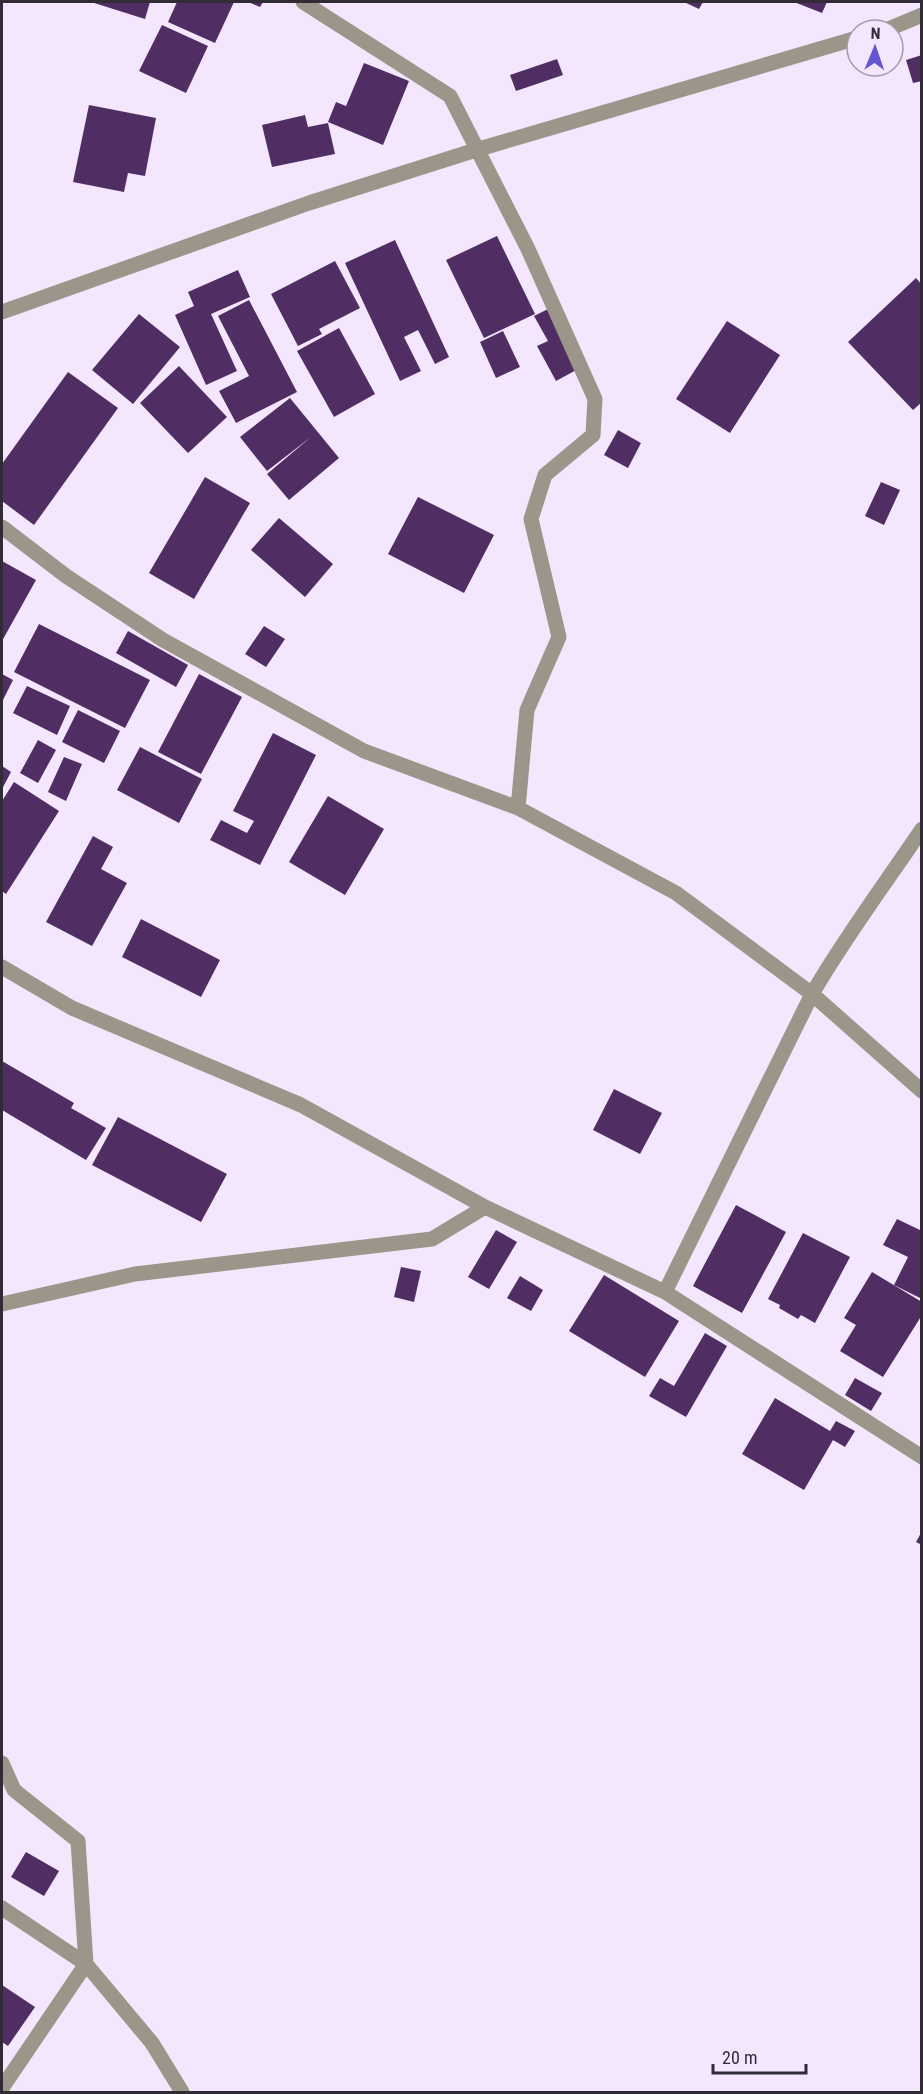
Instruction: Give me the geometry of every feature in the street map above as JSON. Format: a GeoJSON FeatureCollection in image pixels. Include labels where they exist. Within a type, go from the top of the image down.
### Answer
{"type":"FeatureCollection","features":[{"type":"Feature","properties":{"kind":"street"},"geometry":{"type":"LineString","coordinates":[[303,2],[450,96],[528,249],[595,399],[593,435],[544,475],[531,519],[560,638],[527,710],[518,808]]}},
{"type":"Feature","properties":{"kind":"street"},"geometry":{"type":"LineString","coordinates":[[905,22],[921,15]]}},
{"type":"Feature","properties":{"kind":"street"},"geometry":{"type":"LineString","coordinates":[[2,312],[309,203],[479,149],[845,42]]}},
{"type":"Feature","properties":{"kind":"street"},"geometry":{"type":"LineString","coordinates":[[2,527],[66,576],[163,640],[364,751],[518,808],[676,893],[812,994],[921,1091]]}},
{"type":"Feature","properties":{"kind":"street"},"geometry":{"type":"LineString","coordinates":[[665,1292],[812,994],[839,946],[872,904],[921,829]]}},
{"type":"Feature","properties":{"kind":"street"},"geometry":{"type":"LineString","coordinates":[[2,967],[72,1008],[301,1105],[485,1208],[665,1292],[921,1457]]}},
{"type":"Feature","properties":{"kind":"street"},"geometry":{"type":"LineString","coordinates":[[2,1304],[135,1274],[432,1239],[485,1208]]}},
{"type":"Feature","properties":{"kind":"street"},"geometry":{"type":"LineString","coordinates":[[2,1763],[14,1790],[78,1841],[86,1964],[2,2088]]}},
{"type":"Feature","properties":{"kind":"street"},"geometry":{"type":"LineString","coordinates":[[2,1908],[86,1964],[152,2043],[182,2092]]}},
{"type":"Feature","properties":{"kind":"building"},"geometry":{"type":"Polygon","coordinates":[[[91,2],[150,2],[145,19],[91,2]]]}},
{"type":"Feature","properties":{"kind":"building"},"geometry":{"type":"Polygon","coordinates":[[[177,2],[234,2],[215,43],[168,22],[177,2]]]}},
{"type":"Feature","properties":{"kind":"building"},"geometry":{"type":"Polygon","coordinates":[[[248,2],[263,2],[260,7],[248,2]]]}},
{"type":"Feature","properties":{"kind":"building"},"geometry":{"type":"Polygon","coordinates":[[[684,2],[703,2],[699,9],[684,2]]]}},
{"type":"Feature","properties":{"kind":"building"},"geometry":{"type":"Polygon","coordinates":[[[794,2],[827,2],[822,13],[794,2]]]}},
{"type":"Feature","properties":{"kind":"building"},"geometry":{"type":"Polygon","coordinates":[[[162,25],[208,46],[186,93],[139,71],[162,25]]]}},
{"type":"Feature","properties":{"kind":"building"},"geometry":{"type":"Polygon","coordinates":[[[922,55],[922,81],[913,83],[906,60],[922,55]]]}},
{"type":"Feature","properties":{"kind":"building"},"geometry":{"type":"Polygon","coordinates":[[[557,59],[563,75],[516,91],[510,75],[557,59]]]}},
{"type":"Feature","properties":{"kind":"building"},"geometry":{"type":"Polygon","coordinates":[[[364,63],[409,81],[383,145],[328,122],[336,102],[346,106],[364,63]]]}},
{"type":"Feature","properties":{"kind":"building"},"geometry":{"type":"Polygon","coordinates":[[[89,105],[156,118],[145,176],[128,173],[124,192],[73,182],[89,105]]]}},
{"type":"Feature","properties":{"kind":"building"},"geometry":{"type":"Polygon","coordinates":[[[305,115],[308,127],[328,123],[335,154],[272,167],[262,125],[305,115]]]}},
{"type":"Feature","properties":{"kind":"building"},"geometry":{"type":"Polygon","coordinates":[[[497,236],[535,314],[484,338],[446,260],[497,236]]]}},
{"type":"Feature","properties":{"kind":"building"},"geometry":{"type":"Polygon","coordinates":[[[395,240],[449,357],[435,364],[418,330],[404,337],[421,371],[400,381],[345,263],[395,240]]]}},
{"type":"Feature","properties":{"kind":"building"},"geometry":{"type":"Polygon","coordinates":[[[335,261],[360,308],[319,329],[322,334],[298,346],[271,294],[335,261]]]}},
{"type":"Feature","properties":{"kind":"building"},"geometry":{"type":"Polygon","coordinates":[[[238,270],[250,297],[211,314],[237,371],[206,385],[175,315],[194,306],[188,292],[238,270]]]}},
{"type":"Feature","properties":{"kind":"building"},"geometry":{"type":"Polygon","coordinates":[[[916,278],[922,285],[922,402],[913,410],[848,342],[916,278]]]}},
{"type":"Feature","properties":{"kind":"building"},"geometry":{"type":"Polygon","coordinates":[[[249,300],[297,392],[236,423],[219,391],[249,376],[218,316],[249,300]]]}},
{"type":"Feature","properties":{"kind":"building"},"geometry":{"type":"Polygon","coordinates":[[[548,309],[580,368],[556,381],[537,346],[548,341],[534,316],[548,309]]]}},
{"type":"Feature","properties":{"kind":"building"},"geometry":{"type":"Polygon","coordinates":[[[139,314],[180,347],[133,404],[92,370],[139,314]]]}},
{"type":"Feature","properties":{"kind":"building"},"geometry":{"type":"Polygon","coordinates":[[[727,321],[780,355],[730,433],[676,399],[727,321]]]}},
{"type":"Feature","properties":{"kind":"building"},"geometry":{"type":"Polygon","coordinates":[[[339,328],[375,394],[334,417],[297,351],[339,328]]]}},
{"type":"Feature","properties":{"kind":"building"},"geometry":{"type":"Polygon","coordinates":[[[503,331],[520,367],[496,378],[480,342],[503,331]]]}},
{"type":"Feature","properties":{"kind":"building"},"geometry":{"type":"Polygon","coordinates":[[[179,366],[227,417],[188,453],[140,403],[179,366]]]}},
{"type":"Feature","properties":{"kind":"building"},"geometry":{"type":"Polygon","coordinates":[[[68,372],[118,408],[34,525],[2,501],[2,464],[68,372]]]}},
{"type":"Feature","properties":{"kind":"building"},"geometry":{"type":"Polygon","coordinates":[[[290,398],[339,458],[289,500],[267,474],[311,437],[267,471],[240,437],[290,398]]]}},
{"type":"Feature","properties":{"kind":"building"},"geometry":{"type":"Polygon","coordinates":[[[618,430],[641,443],[628,468],[604,455],[618,430]]]}},
{"type":"Feature","properties":{"kind":"building"},"geometry":{"type":"Polygon","coordinates":[[[205,477],[250,503],[194,599],[149,573],[205,477]]]}},
{"type":"Feature","properties":{"kind":"building"},"geometry":{"type":"Polygon","coordinates":[[[881,482],[900,490],[884,525],[865,516],[881,482]]]}},
{"type":"Feature","properties":{"kind":"building"},"geometry":{"type":"Polygon","coordinates":[[[418,497],[494,535],[464,593],[388,554],[418,497]]]}},
{"type":"Feature","properties":{"kind":"building"},"geometry":{"type":"Polygon","coordinates":[[[279,518],[333,564],[305,597],[251,550],[279,518]]]}},
{"type":"Feature","properties":{"kind":"building"},"geometry":{"type":"Polygon","coordinates":[[[2,561],[36,580],[2,641],[2,561]]]}},
{"type":"Feature","properties":{"kind":"building"},"geometry":{"type":"Polygon","coordinates":[[[39,624],[150,680],[125,728],[14,672],[39,624]]]}},
{"type":"Feature","properties":{"kind":"building"},"geometry":{"type":"Polygon","coordinates":[[[264,626],[285,639],[266,667],[245,654],[264,626]]]}},
{"type":"Feature","properties":{"kind":"building"},"geometry":{"type":"Polygon","coordinates":[[[128,631],[188,665],[176,687],[116,653],[128,631]]]}},
{"type":"Feature","properties":{"kind":"building"},"geometry":{"type":"Polygon","coordinates":[[[2,674],[13,680],[3,700],[2,699],[2,674]]]}},
{"type":"Feature","properties":{"kind":"building"},"geometry":{"type":"Polygon","coordinates":[[[199,674],[242,697],[201,774],[158,752],[199,674]]]}},
{"type":"Feature","properties":{"kind":"building"},"geometry":{"type":"Polygon","coordinates":[[[27,686],[70,706],[57,735],[13,713],[27,686]]]}},
{"type":"Feature","properties":{"kind":"building"},"geometry":{"type":"Polygon","coordinates":[[[78,710],[120,731],[104,763],[62,742],[78,710]]]}},
{"type":"Feature","properties":{"kind":"building"},"geometry":{"type":"Polygon","coordinates":[[[273,733],[316,755],[260,865],[210,840],[221,820],[247,833],[254,821],[233,811],[273,733]]]}},
{"type":"Feature","properties":{"kind":"building"},"geometry":{"type":"Polygon","coordinates":[[[38,740],[56,750],[38,783],[20,773],[38,740]]]}},
{"type":"Feature","properties":{"kind":"building"},"geometry":{"type":"Polygon","coordinates":[[[140,747],[202,779],[179,823],[117,790],[140,747]]]}},
{"type":"Feature","properties":{"kind":"building"},"geometry":{"type":"Polygon","coordinates":[[[64,757],[82,764],[66,801],[48,792],[64,757]]]}},
{"type":"Feature","properties":{"kind":"building"},"geometry":{"type":"Polygon","coordinates":[[[2,766],[11,772],[2,789],[2,766]]]}},
{"type":"Feature","properties":{"kind":"building"},"geometry":{"type":"Polygon","coordinates":[[[14,782],[59,811],[6,894],[2,891],[2,801],[14,782]]]}},
{"type":"Feature","properties":{"kind":"building"},"geometry":{"type":"Polygon","coordinates":[[[328,796],[384,829],[345,895],[289,862],[328,796]]]}},
{"type":"Feature","properties":{"kind":"building"},"geometry":{"type":"Polygon","coordinates":[[[93,836],[113,847],[101,869],[127,883],[92,946],[46,922],[93,836]]]}},
{"type":"Feature","properties":{"kind":"building"},"geometry":{"type":"Polygon","coordinates":[[[141,919],[220,960],[201,997],[122,957],[141,919]]]}},
{"type":"Feature","properties":{"kind":"building"},"geometry":{"type":"Polygon","coordinates":[[[2,1061],[74,1103],[71,1108],[106,1128],[86,1160],[2,1110],[2,1061]]]}},
{"type":"Feature","properties":{"kind":"building"},"geometry":{"type":"Polygon","coordinates":[[[614,1089],[662,1113],[640,1154],[593,1130],[614,1089]]]}},
{"type":"Feature","properties":{"kind":"building"},"geometry":{"type":"Polygon","coordinates":[[[118,1117],[227,1174],[201,1222],[92,1165],[118,1117]]]}},
{"type":"Feature","properties":{"kind":"building"},"geometry":{"type":"Polygon","coordinates":[[[736,1205],[786,1232],[742,1313],[693,1286],[736,1205]]]}},
{"type":"Feature","properties":{"kind":"building"},"geometry":{"type":"Polygon","coordinates":[[[897,1219],[922,1231],[922,1299],[894,1285],[908,1257],[883,1245],[897,1219]]]}},
{"type":"Feature","properties":{"kind":"building"},"geometry":{"type":"Polygon","coordinates":[[[496,1230],[517,1242],[489,1289],[468,1277],[496,1230]]]}},
{"type":"Feature","properties":{"kind":"building"},"geometry":{"type":"Polygon","coordinates":[[[803,1233],[850,1257],[815,1323],[801,1315],[798,1319],[768,1299],[803,1233]]]}},
{"type":"Feature","properties":{"kind":"building"},"geometry":{"type":"Polygon","coordinates":[[[401,1267],[421,1271],[414,1302],[394,1297],[401,1267]]]}},
{"type":"Feature","properties":{"kind":"building"},"geometry":{"type":"Polygon","coordinates":[[[872,1272],[922,1302],[922,1315],[883,1377],[840,1351],[856,1325],[844,1318],[872,1272]]]}},
{"type":"Feature","properties":{"kind":"building"},"geometry":{"type":"Polygon","coordinates":[[[604,1275],[679,1321],[645,1377],[569,1331],[604,1275]]]}},
{"type":"Feature","properties":{"kind":"building"},"geometry":{"type":"Polygon","coordinates":[[[520,1276],[543,1290],[531,1311],[507,1298],[520,1276]]]}},
{"type":"Feature","properties":{"kind":"building"},"geometry":{"type":"Polygon","coordinates":[[[705,1333],[727,1346],[686,1417],[649,1396],[660,1378],[674,1386],[705,1333]]]}},
{"type":"Feature","properties":{"kind":"building"},"geometry":{"type":"Polygon","coordinates":[[[855,1378],[882,1393],[871,1411],[845,1395],[855,1378]]]}},
{"type":"Feature","properties":{"kind":"building"},"geometry":{"type":"Polygon","coordinates":[[[775,1398],[830,1431],[836,1421],[855,1431],[845,1447],[833,1440],[804,1490],[742,1454],[775,1398]]]}},
{"type":"Feature","properties":{"kind":"building"},"geometry":{"type":"Polygon","coordinates":[[[922,1531],[922,1545],[916,1542],[922,1531]]]}},
{"type":"Feature","properties":{"kind":"building"},"geometry":{"type":"Polygon","coordinates":[[[26,1852],[59,1871],[44,1896],[11,1877],[26,1852]]]}},
{"type":"Feature","properties":{"kind":"building"},"geometry":{"type":"Polygon","coordinates":[[[2,1985],[35,2007],[8,2046],[2,2042],[2,1985]]]}}]}
